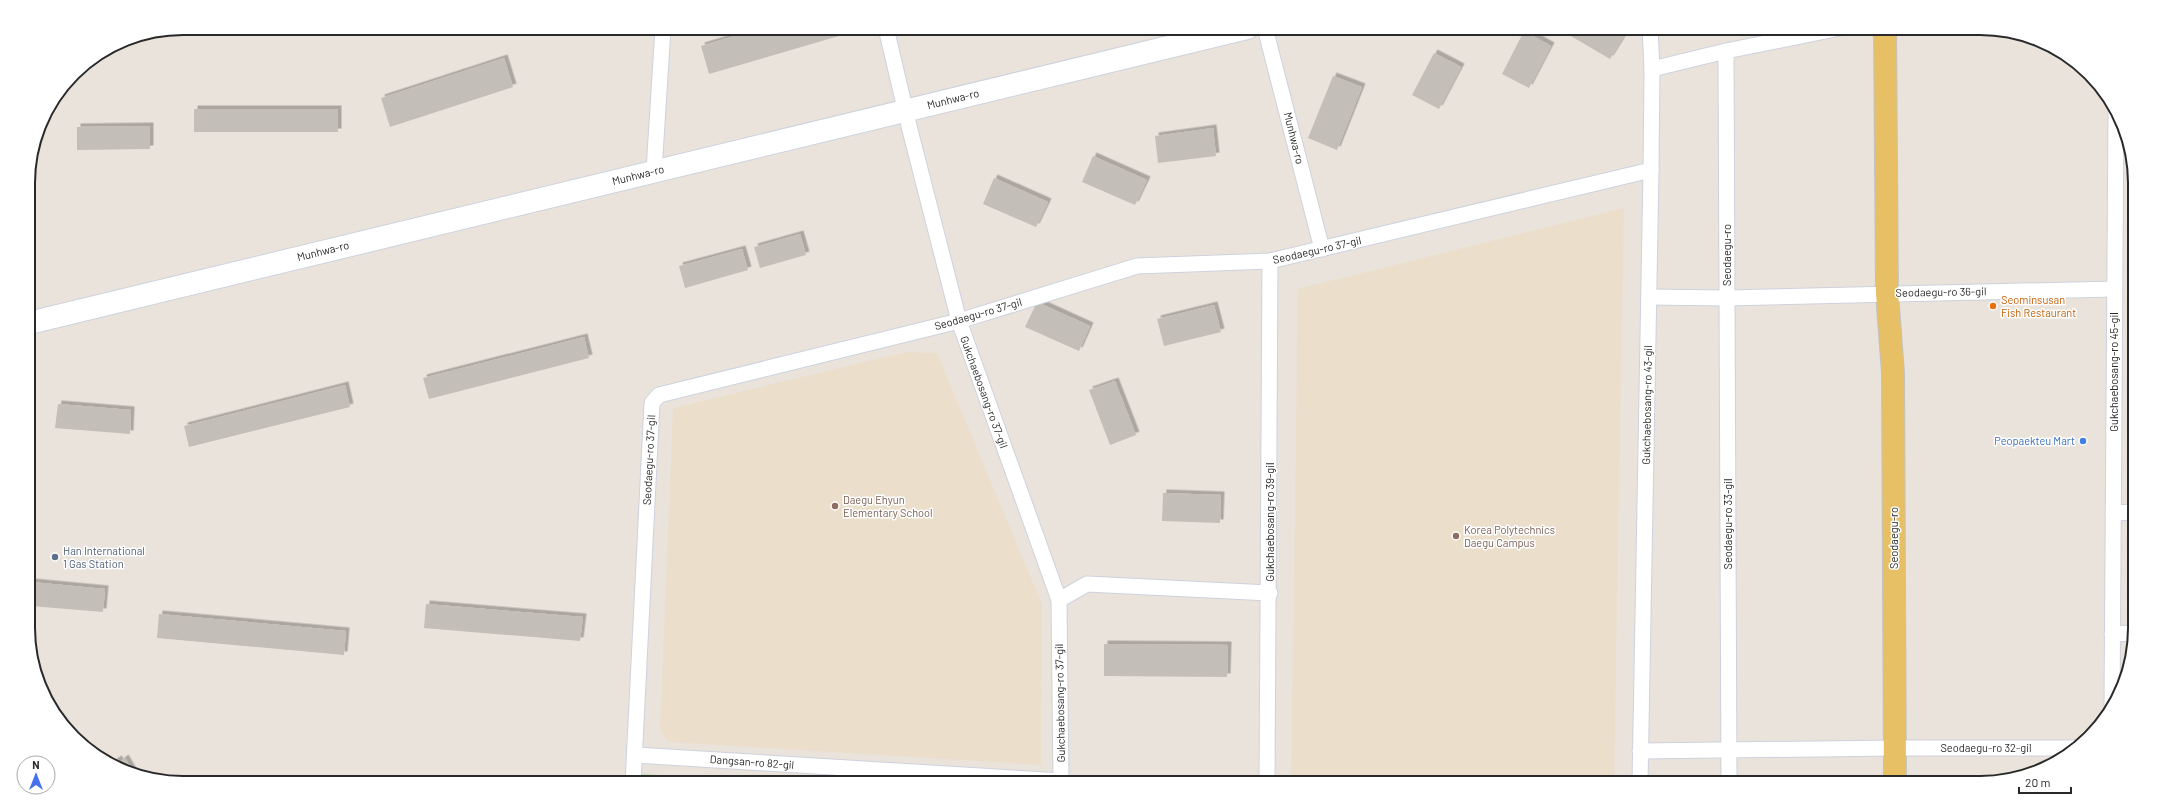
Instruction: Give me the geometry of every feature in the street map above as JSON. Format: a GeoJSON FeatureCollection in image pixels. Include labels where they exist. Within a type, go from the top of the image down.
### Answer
{"type":"FeatureCollection","features":[{"type":"Feature","properties":{"kind":"main road","name":"Munhwa-ro"},"geometry":{"type":"LineString","coordinates":[[35,322],[1219,35]]}},
{"type":"Feature","properties":{"kind":"main road","name":"Seodaegu-ro"},"geometry":{"type":"LineString","coordinates":[[1885,35],[1887,293],[1893,373],[1895,776]]}},
{"type":"Feature","properties":{"kind":"street"},"geometry":{"type":"LineString","coordinates":[[654,171],[663,35]]}},
{"type":"Feature","properties":{"kind":"street","name":"Gukchaebosang-ro 37-gil"},"geometry":{"type":"LineString","coordinates":[[888,35],[905,110],[959,321],[1059,600],[1061,776]]}},
{"type":"Feature","properties":{"kind":"street","name":"Munhwa-ro"},"geometry":{"type":"LineString","coordinates":[[1267,35],[1322,249]]}},
{"type":"Feature","properties":{"kind":"street","name":"Gukchaebosang-ro 43-gil"},"geometry":{"type":"LineString","coordinates":[[1640,776],[1651,170],[1652,69],[1650,35]]}},
{"type":"Feature","properties":{"kind":"street"},"geometry":{"type":"LineString","coordinates":[[1652,69],[1726,51],[1805,35]]}},
{"type":"Feature","properties":{"kind":"street","name":"Seodaegu-ro"},"geometry":{"type":"LineString","coordinates":[[1726,51],[1727,298],[1887,293]]}},
{"type":"Feature","properties":{"kind":"street","name":"Gukchaebosang-ro 45-gil"},"geometry":{"type":"LineString","coordinates":[[2112,695],[2116,124]]}},
{"type":"Feature","properties":{"kind":"street","name":"Seodaegu-ro 37-gil"},"geometry":{"type":"LineString","coordinates":[[634,776],[652,403],[659,395],[959,321],[1137,266],[1270,261],[1651,170]]}},
{"type":"Feature","properties":{"kind":"street","name":"Gukchaebosang-ro 39-gil"},"geometry":{"type":"LineString","coordinates":[[1267,776],[1270,593],[1270,261]]}},
{"type":"Feature","properties":{"kind":"street","name":"Seodaegu-ro 36-gil"},"geometry":{"type":"LineString","coordinates":[[1887,293],[2114,289]]}},
{"type":"Feature","properties":{"kind":"street"},"geometry":{"type":"LineString","coordinates":[[1649,297],[1727,298]]}},
{"type":"Feature","properties":{"kind":"street","name":"Seodaegu-ro 33-gil"},"geometry":{"type":"LineString","coordinates":[[1727,298],[1729,776]]}},
{"type":"Feature","properties":{"kind":"street"},"geometry":{"type":"LineString","coordinates":[[2113,513],[2128,512]]}},
{"type":"Feature","properties":{"kind":"street"},"geometry":{"type":"LineString","coordinates":[[1059,600],[1087,584],[1270,593]]}},
{"type":"Feature","properties":{"kind":"street"},"geometry":{"type":"LineString","coordinates":[[2112,634],[2128,633]]}},
{"type":"Feature","properties":{"kind":"street"},"geometry":{"type":"LineString","coordinates":[[1640,751],[1895,748]]}},
{"type":"Feature","properties":{"kind":"street","name":"Seodaegu-ro 32-gil"},"geometry":{"type":"LineString","coordinates":[[1895,748],[2066,748]]}},
{"type":"Feature","properties":{"kind":"street","name":"Dangsan-ro 82-gil"},"geometry":{"type":"LineString","coordinates":[[635,755],[966,776]]}},
{"type":"Feature","properties":{"kind":"shaded area","name":"Korea Polytechnics Daegu Campus"},"geometry":{"type":"Polygon","coordinates":[[[1624,208],[1614,776],[1291,776],[1298,289],[1624,208]]]}},
{"type":"Feature","properties":{"kind":"shaded area","name":"Daegu Ehyun Elementary School"},"geometry":{"type":"Polygon","coordinates":[[[906,352],[937,353],[1042,604],[1041,765],[668,742],[660,731],[673,408],[906,352]]]}},
{"type":"Feature","properties":{"kind":"green space"},"geometry":{"type":"Polygon","coordinates":[[[638,774],[680,776],[638,776],[638,774]]]}},
{"type":"Feature","properties":{"kind":"building"},"geometry":{"type":"Polygon","coordinates":[[[738,35],[842,35],[709,74],[701,46],[738,35]]]}},
{"type":"Feature","properties":{"kind":"building"},"geometry":{"type":"Polygon","coordinates":[[[1522,35],[1531,35],[1551,46],[1529,88],[1502,74],[1522,35]]]}},
{"type":"Feature","properties":{"kind":"building"},"geometry":{"type":"Polygon","coordinates":[[[1569,35],[1625,35],[1610,59],[1569,35]]]}},
{"type":"Feature","properties":{"kind":"building"},"geometry":{"type":"Polygon","coordinates":[[[1434,53],[1461,67],[1439,109],[1412,95],[1434,53]]]}},
{"type":"Feature","properties":{"kind":"building"},"geometry":{"type":"Polygon","coordinates":[[[504,58],[513,87],[390,127],[381,98],[504,58]]]}},
{"type":"Feature","properties":{"kind":"building"},"geometry":{"type":"Polygon","coordinates":[[[1333,76],[1362,87],[1337,150],[1308,138],[1333,76]]]}},
{"type":"Feature","properties":{"kind":"building"},"geometry":{"type":"Polygon","coordinates":[[[194,109],[338,109],[338,132],[194,132],[194,109]]]}},
{"type":"Feature","properties":{"kind":"building"},"geometry":{"type":"Polygon","coordinates":[[[150,126],[150,149],[77,150],[77,127],[150,126]]]}},
{"type":"Feature","properties":{"kind":"building"},"geometry":{"type":"Polygon","coordinates":[[[1213,128],[1216,156],[1158,163],[1155,136],[1213,128]]]}},
{"type":"Feature","properties":{"kind":"building"},"geometry":{"type":"Polygon","coordinates":[[[1093,156],[1147,180],[1135,205],[1082,182],[1093,156]]]}},
{"type":"Feature","properties":{"kind":"building"},"geometry":{"type":"Polygon","coordinates":[[[994,178],[1048,202],[1036,227],[983,204],[994,178]]]}},
{"type":"Feature","properties":{"kind":"building"},"geometry":{"type":"Polygon","coordinates":[[[800,234],[806,255],[760,268],[754,247],[800,234]]]}},
{"type":"Feature","properties":{"kind":"building"},"geometry":{"type":"Polygon","coordinates":[[[742,249],[748,270],[685,288],[679,266],[742,249]]]}},
{"type":"Feature","properties":{"kind":"building"},"geometry":{"type":"Polygon","coordinates":[[[1037,302],[1090,326],[1079,351],[1025,327],[1037,302]]]}},
{"type":"Feature","properties":{"kind":"building"},"geometry":{"type":"Polygon","coordinates":[[[1214,305],[1221,332],[1164,346],[1157,319],[1214,305]]]}},
{"type":"Feature","properties":{"kind":"building"},"geometry":{"type":"Polygon","coordinates":[[[584,337],[589,358],[429,399],[423,378],[584,337]]]}},
{"type":"Feature","properties":{"kind":"building"},"geometry":{"type":"Polygon","coordinates":[[[1115,381],[1136,435],[1110,445],[1089,390],[1115,381]]]}},
{"type":"Feature","properties":{"kind":"building"},"geometry":{"type":"Polygon","coordinates":[[[345,385],[350,407],[189,447],[184,426],[345,385]]]}},
{"type":"Feature","properties":{"kind":"building"},"geometry":{"type":"Polygon","coordinates":[[[58,404],[131,410],[130,434],[55,428],[58,404]]]}},
{"type":"Feature","properties":{"kind":"building"},"geometry":{"type":"Polygon","coordinates":[[[1163,493],[1221,495],[1220,523],[1162,521],[1163,493]]]}},
{"type":"Feature","properties":{"kind":"building"},"geometry":{"type":"Polygon","coordinates":[[[35,582],[105,589],[103,612],[35,606],[35,582]]]}},
{"type":"Feature","properties":{"kind":"building"},"geometry":{"type":"Polygon","coordinates":[[[426,604],[583,617],[580,641],[424,628],[426,604]]]}},
{"type":"Feature","properties":{"kind":"building"},"geometry":{"type":"Polygon","coordinates":[[[159,614],[346,631],[344,655],[157,638],[159,614]]]}},
{"type":"Feature","properties":{"kind":"building"},"geometry":{"type":"Polygon","coordinates":[[[1104,644],[1228,645],[1227,677],[1104,676],[1104,644]]]}},
{"type":"Feature","properties":{"kind":"building"},"geometry":{"type":"Polygon","coordinates":[[[125,758],[130,766],[126,765],[120,762],[125,758]]]}},
{"type":"Feature","properties":{"kind":"place","name":"Seominsusan Fish Restaurant"},"geometry":{"type":"Point","coordinates":[1993,306]}},
{"type":"Feature","properties":{"kind":"place","name":"Peopaekteu Mart"},"geometry":{"type":"Point","coordinates":[2083,441]}},
{"type":"Feature","properties":{"kind":"place","name":"Daegu Ehyun Elementary School"},"geometry":{"type":"Point","coordinates":[835,506]}},
{"type":"Feature","properties":{"kind":"place","name":"Korea Polytechnics Daegu Campus"},"geometry":{"type":"Point","coordinates":[1456,536]}},
{"type":"Feature","properties":{"kind":"place","name":"Han International 1 Gas Station"},"geometry":{"type":"Point","coordinates":[55,557]}}]}
